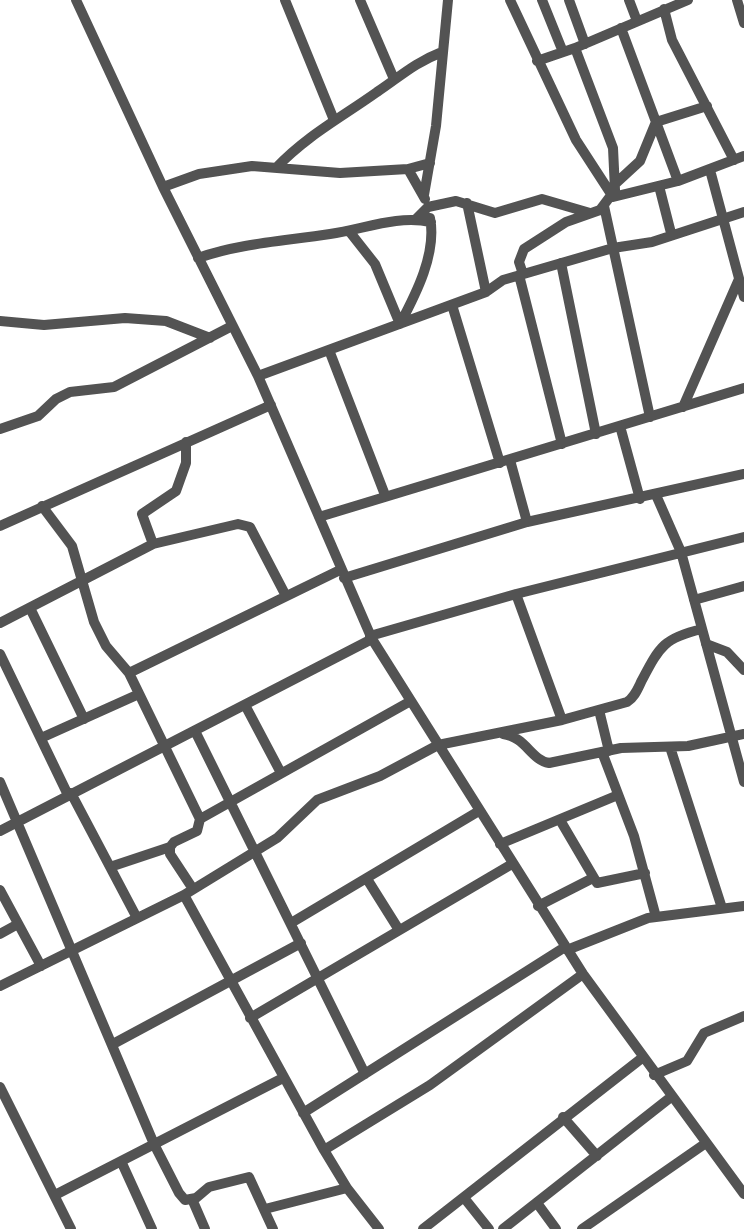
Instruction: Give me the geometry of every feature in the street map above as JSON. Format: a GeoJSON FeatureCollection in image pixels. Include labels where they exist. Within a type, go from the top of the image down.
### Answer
{"type":"FeatureCollection","features":[{"type":"Feature","properties":{"kind":"street"},"geometry":{"type":"LineString","coordinates":[[76,0],[163,187],[258,376],[371,638],[583,974],[654,1075],[744,1194]]}},
{"type":"Feature","properties":{"kind":"street"},"geometry":{"type":"LineString","coordinates":[[285,0],[334,120]]}},
{"type":"Feature","properties":{"kind":"street"},"geometry":{"type":"LineString","coordinates":[[360,0],[394,79]]}},
{"type":"Feature","properties":{"kind":"street"},"geometry":{"type":"LineString","coordinates":[[416,219],[426,201],[448,0]]}},
{"type":"Feature","properties":{"kind":"street"},"geometry":{"type":"LineString","coordinates":[[510,0],[576,140],[613,197]]}},
{"type":"Feature","properties":{"kind":"street"},"geometry":{"type":"LineString","coordinates":[[542,0],[564,52]]}},
{"type":"Feature","properties":{"kind":"street"},"geometry":{"type":"LineString","coordinates":[[569,0],[580,46],[612,148],[615,184],[613,197]]}},
{"type":"Feature","properties":{"kind":"street"},"geometry":{"type":"LineString","coordinates":[[629,0],[637,21]]}},
{"type":"Feature","properties":{"kind":"street"},"geometry":{"type":"LineString","coordinates":[[737,0],[744,23]]}},
{"type":"Feature","properties":{"kind":"street"},"geometry":{"type":"LineString","coordinates":[[537,61],[580,46],[683,1]]}},
{"type":"Feature","properties":{"kind":"street"},"geometry":{"type":"LineString","coordinates":[[562,444],[521,274],[519,262],[524,249],[566,222],[604,206],[613,197],[678,181],[739,158],[707,106],[672,40],[664,9]]}},
{"type":"Feature","properties":{"kind":"street"},"geometry":{"type":"LineString","coordinates":[[621,28],[678,181]]}},
{"type":"Feature","properties":{"kind":"street"},"geometry":{"type":"LineString","coordinates":[[276,168],[298,145],[420,61],[442,52]]}},
{"type":"Feature","properties":{"kind":"street"},"geometry":{"type":"LineString","coordinates":[[656,122],[707,106]]}},
{"type":"Feature","properties":{"kind":"street"},"geometry":{"type":"LineString","coordinates":[[615,184],[640,161],[656,122]]}},
{"type":"Feature","properties":{"kind":"street"},"geometry":{"type":"LineString","coordinates":[[163,187],[198,174],[228,168],[276,168],[340,173],[408,169],[430,163]]}},
{"type":"Feature","properties":{"kind":"street"},"geometry":{"type":"LineString","coordinates":[[400,324],[418,289],[431,240],[431,222],[426,201],[408,169]]}},
{"type":"Feature","properties":{"kind":"street"},"geometry":{"type":"LineString","coordinates":[[683,407],[739,279],[740,266],[723,219],[710,170]]}},
{"type":"Feature","properties":{"kind":"street"},"geometry":{"type":"LineString","coordinates":[[659,186],[671,233]]}},
{"type":"Feature","properties":{"kind":"street"},"geometry":{"type":"LineString","coordinates":[[426,201],[461,202],[495,213],[542,198],[590,213]]}},
{"type":"Feature","properties":{"kind":"street"},"geometry":{"type":"LineString","coordinates":[[431,222],[444,208],[461,202]]}},
{"type":"Feature","properties":{"kind":"street"},"geometry":{"type":"LineString","coordinates":[[461,202],[486,292]]}},
{"type":"Feature","properties":{"kind":"street"},"geometry":{"type":"LineString","coordinates":[[604,206],[650,417]]}},
{"type":"Feature","properties":{"kind":"street"},"geometry":{"type":"LineString","coordinates":[[258,376],[486,292],[503,280],[613,248],[652,242],[671,233],[744,212]]}},
{"type":"Feature","properties":{"kind":"street"},"geometry":{"type":"LineString","coordinates":[[198,258],[229,247],[349,231],[400,219],[431,222]]}},
{"type":"Feature","properties":{"kind":"street"},"geometry":{"type":"LineString","coordinates":[[349,231],[375,264],[400,324]]}},
{"type":"Feature","properties":{"kind":"street"},"geometry":{"type":"LineString","coordinates":[[561,263],[596,434]]}},
{"type":"Feature","properties":{"kind":"street"},"geometry":{"type":"LineString","coordinates":[[739,279],[744,297]]}},
{"type":"Feature","properties":{"kind":"street"},"geometry":{"type":"LineString","coordinates":[[452,305],[527,522]]}},
{"type":"Feature","properties":{"kind":"street"},"geometry":{"type":"LineString","coordinates":[[0,321],[44,325],[125,318],[166,321],[210,338]]}},
{"type":"Feature","properties":{"kind":"street"},"geometry":{"type":"LineString","coordinates":[[0,429],[38,416],[56,399],[70,392],[114,387],[232,326]]}},
{"type":"Feature","properties":{"kind":"street"},"geometry":{"type":"LineString","coordinates":[[329,350],[385,495]]}},
{"type":"Feature","properties":{"kind":"street"},"geometry":{"type":"LineString","coordinates":[[318,517],[744,388]]}},
{"type":"Feature","properties":{"kind":"street"},"geometry":{"type":"LineString","coordinates":[[0,526],[271,405]]}},
{"type":"Feature","properties":{"kind":"street"},"geometry":{"type":"LineString","coordinates":[[620,426],[640,499]]}},
{"type":"Feature","properties":{"kind":"street"},"geometry":{"type":"LineString","coordinates":[[153,544],[142,514],[176,491],[186,463],[186,442]]}},
{"type":"Feature","properties":{"kind":"street"},"geometry":{"type":"LineString","coordinates":[[129,673],[286,596],[342,574],[527,522],[744,474]]}},
{"type":"Feature","properties":{"kind":"street"},"geometry":{"type":"LineString","coordinates":[[656,495],[681,552],[744,782]]}},
{"type":"Feature","properties":{"kind":"street"},"geometry":{"type":"LineString","coordinates":[[42,506],[72,547],[89,607],[101,636],[129,673],[200,819],[197,831],[174,842],[170,847],[110,867]]}},
{"type":"Feature","properties":{"kind":"street"},"geometry":{"type":"LineString","coordinates":[[0,623],[84,582],[153,544],[211,528],[245,524],[250,527],[286,596]]}},
{"type":"Feature","properties":{"kind":"street"},"geometry":{"type":"LineString","coordinates":[[0,831],[371,638],[516,594],[744,537]]}},
{"type":"Feature","properties":{"kind":"street"},"geometry":{"type":"LineString","coordinates":[[694,600],[744,586]]}},
{"type":"Feature","properties":{"kind":"street"},"geometry":{"type":"LineString","coordinates":[[516,594],[562,719]]}},
{"type":"Feature","properties":{"kind":"street"},"geometry":{"type":"LineString","coordinates":[[30,608],[84,719]]}},
{"type":"Feature","properties":{"kind":"street"},"geometry":{"type":"LineString","coordinates":[[0,986],[188,892],[277,838],[317,800],[380,776],[438,745],[562,719],[631,699],[659,648],[670,639],[702,629]]}},
{"type":"Feature","properties":{"kind":"street"},"geometry":{"type":"LineString","coordinates":[[706,644],[727,652],[744,670]]}},
{"type":"Feature","properties":{"kind":"street"},"geometry":{"type":"LineString","coordinates":[[0,654],[70,794],[137,918]]}},
{"type":"Feature","properties":{"kind":"street"},"geometry":{"type":"LineString","coordinates":[[41,738],[139,694]]}},
{"type":"Feature","properties":{"kind":"street"},"geometry":{"type":"LineString","coordinates":[[200,819],[409,702]]}},
{"type":"Feature","properties":{"kind":"street"},"geometry":{"type":"LineString","coordinates":[[244,705],[281,773]]}},
{"type":"Feature","properties":{"kind":"street"},"geometry":{"type":"LineString","coordinates":[[599,710],[606,751],[618,795],[645,873],[656,917]]}},
{"type":"Feature","properties":{"kind":"street"},"geometry":{"type":"LineString","coordinates":[[195,731],[365,1074]]}},
{"type":"Feature","properties":{"kind":"street"},"geometry":{"type":"LineString","coordinates":[[496,733],[516,736],[542,762],[606,751],[670,747],[744,734]]}},
{"type":"Feature","properties":{"kind":"street"},"geometry":{"type":"LineString","coordinates":[[670,747],[722,908]]}},
{"type":"Feature","properties":{"kind":"street"},"geometry":{"type":"LineString","coordinates":[[0,782],[74,950],[154,1144],[182,1198],[192,1199],[209,1187],[249,1177],[273,1229]]}},
{"type":"Feature","properties":{"kind":"street"},"geometry":{"type":"LineString","coordinates":[[500,844],[618,795]]}},
{"type":"Feature","properties":{"kind":"street"},"geometry":{"type":"LineString","coordinates":[[291,923],[479,811]]}},
{"type":"Feature","properties":{"kind":"street"},"geometry":{"type":"LineString","coordinates":[[560,820],[593,878],[603,883],[645,873]]}},
{"type":"Feature","properties":{"kind":"street"},"geometry":{"type":"LineString","coordinates":[[170,847],[170,854],[228,980],[346,1188],[379,1229]]}},
{"type":"Feature","properties":{"kind":"street"},"geometry":{"type":"LineString","coordinates":[[250,1018],[512,864]]}},
{"type":"Feature","properties":{"kind":"street"},"geometry":{"type":"LineString","coordinates":[[538,906],[593,878]]}},
{"type":"Feature","properties":{"kind":"street"},"geometry":{"type":"LineString","coordinates":[[367,879],[400,930]]}},
{"type":"Feature","properties":{"kind":"street"},"geometry":{"type":"LineString","coordinates":[[0,890],[41,966]]}},
{"type":"Feature","properties":{"kind":"street"},"geometry":{"type":"LineString","coordinates":[[303,1113],[566,948],[656,917],[744,906]]}},
{"type":"Feature","properties":{"kind":"street"},"geometry":{"type":"LineString","coordinates":[[0,934],[18,924]]}},
{"type":"Feature","properties":{"kind":"street"},"geometry":{"type":"LineString","coordinates":[[113,1044],[301,943]]}},
{"type":"Feature","properties":{"kind":"street"},"geometry":{"type":"LineString","coordinates":[[324,1150],[430,1085],[583,974]]}},
{"type":"Feature","properties":{"kind":"street"},"geometry":{"type":"LineString","coordinates":[[654,1075],[687,1061],[696,1051],[704,1033],[744,1016]]}},
{"type":"Feature","properties":{"kind":"street"},"geometry":{"type":"LineString","coordinates":[[423,1229],[465,1199],[563,1117],[642,1058]]}},
{"type":"Feature","properties":{"kind":"street"},"geometry":{"type":"LineString","coordinates":[[55,1195],[283,1078]]}},
{"type":"Feature","properties":{"kind":"street"},"geometry":{"type":"LineString","coordinates":[[2,1094],[71,1229]]}},
{"type":"Feature","properties":{"kind":"street"},"geometry":{"type":"LineString","coordinates":[[503,1229],[671,1097]]}},
{"type":"Feature","properties":{"kind":"street"},"geometry":{"type":"LineString","coordinates":[[563,1117],[597,1156]]}},
{"type":"Feature","properties":{"kind":"street"},"geometry":{"type":"LineString","coordinates":[[582,1229],[706,1143]]}},
{"type":"Feature","properties":{"kind":"street"},"geometry":{"type":"LineString","coordinates":[[121,1161],[152,1229]]}},
{"type":"Feature","properties":{"kind":"street"},"geometry":{"type":"LineString","coordinates":[[265,1209],[346,1188]]}},
{"type":"Feature","properties":{"kind":"street"},"geometry":{"type":"LineString","coordinates":[[192,1199],[205,1229]]}},
{"type":"Feature","properties":{"kind":"street"},"geometry":{"type":"LineString","coordinates":[[465,1199],[489,1229]]}},
{"type":"Feature","properties":{"kind":"street"},"geometry":{"type":"LineString","coordinates":[[537,1203],[556,1229]]}}]}
